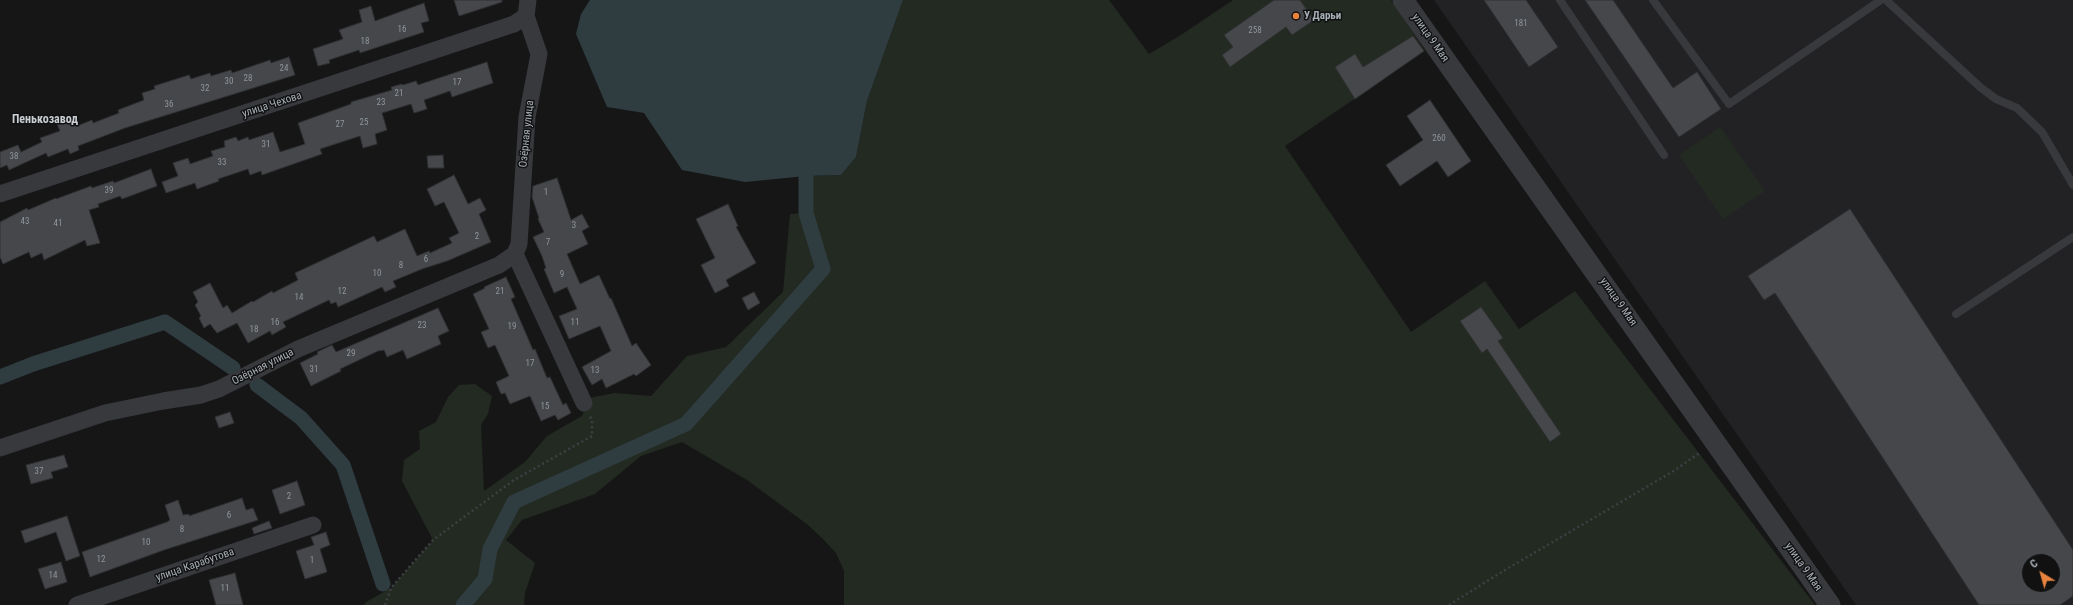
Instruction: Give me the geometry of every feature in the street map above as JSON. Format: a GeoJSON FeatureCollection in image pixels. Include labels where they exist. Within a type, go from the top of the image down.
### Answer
{"type":"FeatureCollection","features":[{"type":"Feature","properties":{"kind":"street","name":"улица 9 Мая"},"geometry":{"type":"LineString","coordinates":[[1403,0],[1830,605]]}},
{"type":"Feature","properties":{"kind":"street","name":"улица Чехова"},"geometry":{"type":"LineString","coordinates":[[0,194],[426,55],[514,24],[527,8]]}},
{"type":"Feature","properties":{"kind":"street","name":"Озёрная улица"},"geometry":{"type":"LineString","coordinates":[[0,448],[106,413],[201,395],[219,389],[298,349],[499,266],[515,254],[519,244],[527,117],[539,54],[527,8]]}},
{"type":"Feature","properties":{"kind":"street"},"geometry":{"type":"LineString","coordinates":[[515,254],[584,403]]}},
{"type":"Feature","properties":{"kind":"street","name":"улица Карабутова"},"geometry":{"type":"LineString","coordinates":[[77,605],[313,525]]}},
{"type":"Feature","properties":{"kind":"lane"},"geometry":{"type":"LineString","coordinates":[[1560,0],[1664,155]]}},
{"type":"Feature","properties":{"kind":"lane"},"geometry":{"type":"LineString","coordinates":[[1653,0],[1729,104],[1881,0]]}},
{"type":"Feature","properties":{"kind":"lane"},"geometry":{"type":"LineString","coordinates":[[1886,0],[1980,88],[1996,99],[2017,108],[2042,132],[2073,185]]}},
{"type":"Feature","properties":{"kind":"lane"},"geometry":{"type":"LineString","coordinates":[[1956,314],[2073,237]]}},
{"type":"Feature","properties":{"kind":"path"},"geometry":{"type":"LineString","coordinates":[[385,605],[391,588],[433,540],[514,480],[592,436],[592,420],[584,403]]}},
{"type":"Feature","properties":{"kind":"path"},"geometry":{"type":"LineString","coordinates":[[1448,605],[1672,472],[1716,442]]}},
{"type":"Feature","properties":{"kind":"shaded area"},"geometry":{"type":"Polygon","coordinates":[[[590,0],[903,0],[867,101],[856,157],[841,175],[806,176],[745,182],[682,170],[644,113],[607,107],[576,34],[581,14],[590,0]]]}},
{"type":"Feature","properties":{"kind":"shaded area"},"geometry":{"type":"Polygon","coordinates":[[[903,0],[1109,0],[1149,54],[1181,35],[1233,0],[1391,0],[1425,51],[1285,146],[1411,332],[1485,281],[1519,329],[1575,291],[1815,605],[844,605],[844,571],[836,553],[822,538],[808,525],[747,480],[682,442],[641,456],[595,494],[522,520],[506,540],[535,563],[525,593],[524,605],[364,605],[366,602],[391,588],[433,540],[402,481],[404,460],[420,449],[419,431],[436,422],[448,397],[459,385],[475,384],[492,396],[488,414],[481,425],[484,491],[525,462],[547,436],[582,416],[589,398],[615,393],[651,396],[687,356],[726,347],[783,292],[790,214],[806,213],[806,176],[841,175],[856,157],[867,101],[903,0]]]}},
{"type":"Feature","properties":{"kind":"shaded area"},"geometry":{"type":"Polygon","coordinates":[[[1434,0],[2073,0],[2073,605],[1856,605],[1434,0]]]}},
{"type":"Feature","properties":{"kind":"shaded area"},"geometry":{"type":"Polygon","coordinates":[[[1720,127],[1765,191],[1723,219],[1679,155],[1720,127]]]}},
{"type":"Feature","properties":{"kind":"building"},"geometry":{"type":"Polygon","coordinates":[[[454,0],[502,0],[502,2],[459,16],[454,0]]]}},
{"type":"Feature","properties":{"kind":"building"},"geometry":{"type":"Polygon","coordinates":[[[1274,0],[1300,0],[1314,20],[1292,35],[1286,27],[1230,67],[1222,55],[1233,47],[1224,35],[1274,0]]]}},
{"type":"Feature","properties":{"kind":"building"},"geometry":{"type":"Polygon","coordinates":[[[1484,0],[1526,0],[1558,47],[1529,67],[1484,0]]]}},
{"type":"Feature","properties":{"kind":"building"},"geometry":{"type":"Polygon","coordinates":[[[1585,0],[1613,0],[1673,88],[1697,72],[1721,109],[1679,137],[1585,0]]]}},
{"type":"Feature","properties":{"kind":"building"},"geometry":{"type":"Polygon","coordinates":[[[424,3],[429,21],[421,23],[424,32],[360,53],[359,50],[329,60],[330,63],[318,66],[313,49],[343,39],[339,30],[362,22],[359,10],[371,6],[375,21],[424,3]]]}},
{"type":"Feature","properties":{"kind":"building"},"geometry":{"type":"Polygon","coordinates":[[[1413,36],[1424,51],[1355,99],[1335,67],[1355,54],[1363,67],[1413,36]]]}},
{"type":"Feature","properties":{"kind":"building"},"geometry":{"type":"Polygon","coordinates":[[[289,57],[295,75],[125,128],[78,146],[79,150],[70,154],[68,149],[48,157],[46,153],[9,170],[7,165],[0,168],[0,152],[18,145],[21,152],[42,142],[40,138],[60,131],[56,121],[66,116],[67,120],[74,117],[77,126],[92,120],[93,123],[119,113],[118,110],[144,100],[142,93],[155,89],[154,86],[189,75],[191,79],[210,73],[211,76],[231,70],[232,73],[270,60],[271,63],[289,57]]]}},
{"type":"Feature","properties":{"kind":"building"},"geometry":{"type":"Polygon","coordinates":[[[487,62],[493,83],[452,97],[450,91],[424,100],[427,109],[414,113],[411,104],[382,113],[387,130],[375,134],[377,144],[363,148],[360,136],[320,149],[322,154],[262,175],[261,171],[250,175],[248,169],[218,179],[219,181],[197,189],[195,183],[166,193],[162,182],[178,176],[173,163],[188,158],[190,164],[213,156],[211,151],[225,147],[224,141],[236,137],[238,141],[248,137],[249,140],[273,132],[280,152],[305,144],[298,123],[351,104],[351,102],[392,90],[391,87],[416,81],[418,85],[487,62]]]}},
{"type":"Feature","properties":{"kind":"building"},"geometry":{"type":"Polygon","coordinates":[[[1430,100],[1471,161],[1448,177],[1437,161],[1400,186],[1386,165],[1423,140],[1407,116],[1430,100]]]}},
{"type":"Feature","properties":{"kind":"building"},"geometry":{"type":"Polygon","coordinates":[[[443,155],[444,168],[428,168],[427,156],[443,155]]]}},
{"type":"Feature","properties":{"kind":"building"},"geometry":{"type":"Polygon","coordinates":[[[151,169],[157,186],[122,199],[120,196],[98,204],[99,207],[89,210],[100,243],[87,246],[85,240],[44,260],[42,253],[31,258],[29,252],[3,264],[0,257],[0,222],[27,208],[28,210],[56,198],[91,186],[92,188],[113,181],[114,183],[151,169]]]}},
{"type":"Feature","properties":{"kind":"building"},"geometry":{"type":"Polygon","coordinates":[[[454,175],[468,204],[480,198],[486,210],[479,214],[491,242],[447,261],[393,281],[396,287],[385,292],[382,287],[338,307],[336,302],[331,304],[329,300],[283,322],[286,327],[272,335],[270,331],[248,343],[237,323],[217,333],[210,324],[204,328],[199,318],[201,316],[195,305],[198,302],[193,292],[210,283],[223,308],[227,305],[232,313],[272,291],[273,293],[298,280],[295,273],[374,236],[377,242],[405,229],[417,256],[429,251],[430,253],[452,243],[449,238],[459,233],[444,202],[435,206],[427,189],[454,175]]]}},
{"type":"Feature","properties":{"kind":"building"},"geometry":{"type":"Polygon","coordinates":[[[557,178],[571,220],[582,214],[589,227],[582,231],[588,244],[567,254],[580,284],[599,275],[632,346],[636,343],[651,365],[636,376],[634,374],[606,388],[602,379],[592,385],[582,367],[611,351],[600,326],[569,339],[559,316],[577,309],[567,287],[554,293],[544,269],[546,268],[542,256],[533,237],[544,232],[538,219],[539,218],[532,197],[533,186],[557,178]]]}},
{"type":"Feature","properties":{"kind":"building"},"geometry":{"type":"Polygon","coordinates":[[[728,204],[738,226],[736,227],[756,263],[726,280],[729,286],[715,293],[701,265],[715,258],[696,219],[728,204]]]}},
{"type":"Feature","properties":{"kind":"building"},"geometry":{"type":"Polygon","coordinates":[[[1850,209],[2073,550],[2073,596],[2060,605],[1979,605],[1775,293],[1764,300],[1748,276],[1850,209]]]}},
{"type":"Feature","properties":{"kind":"building"},"geometry":{"type":"Polygon","coordinates":[[[506,277],[515,297],[511,299],[533,350],[535,349],[547,378],[550,377],[563,405],[566,403],[571,413],[558,420],[555,415],[541,421],[530,396],[510,404],[505,393],[501,394],[496,382],[509,376],[495,345],[488,348],[481,332],[489,329],[473,294],[506,277]]]}},
{"type":"Feature","properties":{"kind":"building"},"geometry":{"type":"Polygon","coordinates":[[[754,292],[760,303],[748,310],[742,298],[754,292]]]}},
{"type":"Feature","properties":{"kind":"building"},"geometry":{"type":"Polygon","coordinates":[[[1481,307],[1503,338],[1498,341],[1561,434],[1550,442],[1487,349],[1482,353],[1460,321],[1481,307]]]}},
{"type":"Feature","properties":{"kind":"building"},"geometry":{"type":"Polygon","coordinates":[[[438,308],[449,331],[438,336],[441,344],[407,359],[403,350],[387,357],[384,350],[378,351],[340,369],[341,371],[311,386],[300,363],[318,354],[317,352],[332,345],[336,352],[438,308]]]}},
{"type":"Feature","properties":{"kind":"building"},"geometry":{"type":"Polygon","coordinates":[[[230,412],[234,423],[219,428],[215,417],[230,412]]]}},
{"type":"Feature","properties":{"kind":"building"},"geometry":{"type":"Polygon","coordinates":[[[64,455],[68,467],[51,472],[53,478],[31,484],[26,465],[64,455]]]}},
{"type":"Feature","properties":{"kind":"building"},"geometry":{"type":"Polygon","coordinates":[[[297,481],[305,505],[280,514],[272,490],[297,481]]]}},
{"type":"Feature","properties":{"kind":"building"},"geometry":{"type":"Polygon","coordinates":[[[242,498],[246,510],[253,508],[258,520],[164,550],[90,577],[82,552],[167,522],[170,520],[165,505],[178,500],[183,515],[189,514],[189,516],[242,498]]]}},
{"type":"Feature","properties":{"kind":"building"},"geometry":{"type":"Polygon","coordinates":[[[67,516],[80,556],[66,561],[56,532],[25,543],[21,531],[67,516]]]}},
{"type":"Feature","properties":{"kind":"building"},"geometry":{"type":"Polygon","coordinates":[[[269,521],[272,528],[254,534],[252,528],[269,521]]]}},
{"type":"Feature","properties":{"kind":"building"},"geometry":{"type":"Polygon","coordinates":[[[326,532],[330,545],[320,549],[327,572],[305,579],[296,551],[314,545],[311,537],[326,532]]]}},
{"type":"Feature","properties":{"kind":"building"},"geometry":{"type":"Polygon","coordinates":[[[61,562],[67,582],[45,589],[38,569],[61,562]]]}},
{"type":"Feature","properties":{"kind":"building"},"geometry":{"type":"Polygon","coordinates":[[[235,573],[243,605],[216,605],[209,580],[235,573]]]}},
{"type":"Feature","properties":{"kind":"waterway"},"geometry":{"type":"LineString","coordinates":[[463,605],[485,579],[490,549],[514,502],[686,424],[823,269],[806,213],[806,176]]}},
{"type":"Feature","properties":{"kind":"waterway"},"geometry":{"type":"LineString","coordinates":[[0,377],[33,364],[165,322],[233,368]]}},
{"type":"Feature","properties":{"kind":"waterway"},"geometry":{"type":"LineString","coordinates":[[257,385],[301,418],[343,465],[383,584]]}},
{"type":"Feature","properties":{"kind":"place","name":"У Дарьи"},"geometry":{"type":"Point","coordinates":[1296,16]}},
{"type":"Feature","properties":{"kind":"district","name":"Пенькозавод"},"geometry":{"type":"Point","coordinates":[45,120]}}]}
